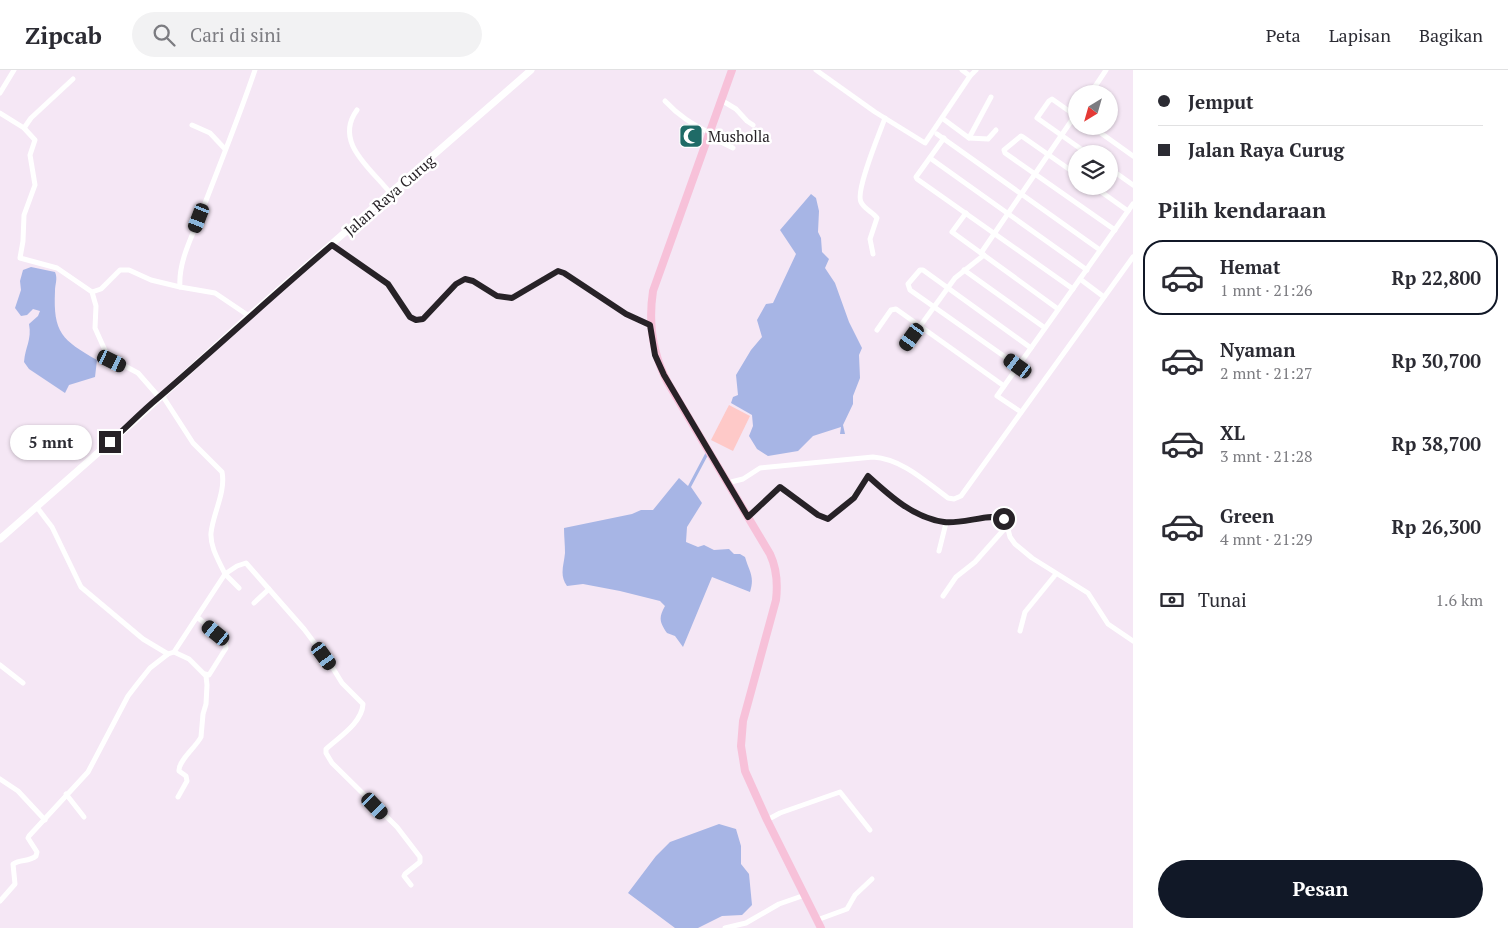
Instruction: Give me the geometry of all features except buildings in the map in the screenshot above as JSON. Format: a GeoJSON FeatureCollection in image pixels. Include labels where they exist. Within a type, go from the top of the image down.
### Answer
{"type":"FeatureCollection","features":[{"type":"Feature","properties":{"kind":"main road"},"geometry":{"type":"LineString","coordinates":[[732,70],[655,283],[650,325],[655,355],[664,375],[773,560],[778,582],[773,616],[744,714],[741,746],[745,771],[767,820],[821,928]]}},
{"type":"Feature","properties":{"kind":"street"},"geometry":{"type":"LineString","coordinates":[[0,93],[14,70]]}},
{"type":"Feature","properties":{"kind":"street"},"geometry":{"type":"LineString","coordinates":[[180,287],[180,273],[186,252],[255,70]]}},
{"type":"Feature","properties":{"kind":"street","name":"Jalan Raya Curug"},"geometry":{"type":"LineString","coordinates":[[0,539],[134,422],[160,396],[201,362],[249,316],[531,70]]}},
{"type":"Feature","properties":{"kind":"street"},"geometry":{"type":"LineString","coordinates":[[816,70],[885,118],[926,143],[970,76],[976,70]]}},
{"type":"Feature","properties":{"kind":"street"},"geometry":{"type":"LineString","coordinates":[[962,70],[970,76]]}},
{"type":"Feature","properties":{"kind":"street"},"geometry":{"type":"LineString","coordinates":[[1096,85],[1106,70]]}},
{"type":"Feature","properties":{"kind":"street"},"geometry":{"type":"LineString","coordinates":[[24,128],[31,118],[72,79]]}},
{"type":"Feature","properties":{"kind":"street"},"geometry":{"type":"LineString","coordinates":[[969,138],[991,97]]}},
{"type":"Feature","properties":{"kind":"street"},"geometry":{"type":"LineString","coordinates":[[1068,110],[1052,99],[1037,118],[1076,145]]}},
{"type":"Feature","properties":{"kind":"street"},"geometry":{"type":"LineString","coordinates":[[721,100],[736,109],[746,121],[753,125]]}},
{"type":"Feature","properties":{"kind":"street"},"geometry":{"type":"LineString","coordinates":[[666,101],[687,121],[733,148]]}},
{"type":"Feature","properties":{"kind":"street"},"geometry":{"type":"LineString","coordinates":[[357,110],[351,118],[349,126],[350,144],[391,194]]}},
{"type":"Feature","properties":{"kind":"street"},"geometry":{"type":"LineString","coordinates":[[0,113],[24,128],[35,140],[30,155],[35,185],[24,215],[20,258],[57,268],[92,292],[96,306],[95,328],[108,357],[138,373],[160,396],[193,443],[222,472],[222,486],[211,534],[212,545],[225,574],[238,588]]}},
{"type":"Feature","properties":{"kind":"street"},"geometry":{"type":"LineString","coordinates":[[873,254],[870,240],[877,223],[877,218],[861,202],[859,194],[885,118]]}},
{"type":"Feature","properties":{"kind":"street"},"geometry":{"type":"LineString","coordinates":[[942,118],[969,138],[988,139],[996,130]]}},
{"type":"Feature","properties":{"kind":"street"},"geometry":{"type":"LineString","coordinates":[[192,125],[210,132],[225,149]]}},
{"type":"Feature","properties":{"kind":"street"},"geometry":{"type":"LineString","coordinates":[[905,346],[954,278],[983,254],[1068,126]]}},
{"type":"Feature","properties":{"kind":"street"},"geometry":{"type":"LineString","coordinates":[[937,134],[1100,250]]}},
{"type":"Feature","properties":{"kind":"street"},"geometry":{"type":"LineString","coordinates":[[1104,135],[1133,156]]}},
{"type":"Feature","properties":{"kind":"street"},"geometry":{"type":"LineString","coordinates":[[1068,168],[1021,136],[1004,150],[1005,153],[1115,230]]}},
{"type":"Feature","properties":{"kind":"street"},"geometry":{"type":"LineString","coordinates":[[944,138],[916,177],[917,179],[1073,289]]}},
{"type":"Feature","properties":{"kind":"street"},"geometry":{"type":"LineString","coordinates":[[930,158],[1086,270]]}},
{"type":"Feature","properties":{"kind":"street"},"geometry":{"type":"LineString","coordinates":[[1118,174],[1133,185]]}},
{"type":"Feature","properties":{"kind":"street"},"geometry":{"type":"LineString","coordinates":[[1106,195],[1128,211]]}},
{"type":"Feature","properties":{"kind":"street"},"geometry":{"type":"LineString","coordinates":[[1021,412],[997,396],[1133,204]]}},
{"type":"Feature","properties":{"kind":"street"},"geometry":{"type":"LineString","coordinates":[[966,213],[952,232],[1058,309]]}},
{"type":"Feature","properties":{"kind":"street"},"geometry":{"type":"LineString","coordinates":[[332,245],[388,284],[410,317],[416,320],[423,319],[456,284],[465,279],[473,281],[497,296],[512,298],[558,271],[564,273],[626,314],[650,325]]}},
{"type":"Feature","properties":{"kind":"street"},"geometry":{"type":"LineString","coordinates":[[727,483],[743,479],[760,468],[873,457],[887,458],[898,462],[948,498],[954,499],[961,496],[1133,257]]}},
{"type":"Feature","properties":{"kind":"street"},"geometry":{"type":"LineString","coordinates":[[1018,366],[910,290],[908,284],[921,269],[1031,348]]}},
{"type":"Feature","properties":{"kind":"street"},"geometry":{"type":"LineString","coordinates":[[92,292],[101,289],[114,275],[123,270],[129,270],[158,282],[211,291],[249,316]]}},
{"type":"Feature","properties":{"kind":"street"},"geometry":{"type":"LineString","coordinates":[[964,270],[1045,328]]}},
{"type":"Feature","properties":{"kind":"street"},"geometry":{"type":"LineString","coordinates":[[1080,279],[1104,297]]}},
{"type":"Feature","properties":{"kind":"street"},"geometry":{"type":"LineString","coordinates":[[877,330],[893,309],[1004,386]]}},
{"type":"Feature","properties":{"kind":"street"},"geometry":{"type":"LineString","coordinates":[[748,517],[780,487],[818,515],[828,519],[854,498],[868,476],[894,499],[910,510],[946,523],[997,516],[1003,518],[1008,526],[1010,538],[1015,544],[1032,558],[1090,594],[1108,624],[1133,641]]}},
{"type":"Feature","properties":{"kind":"street"},"geometry":{"type":"LineString","coordinates":[[36,506],[52,527],[81,587],[143,639],[168,654]]}},
{"type":"Feature","properties":{"kind":"street"},"geometry":{"type":"LineString","coordinates":[[939,551],[946,523]]}},
{"type":"Feature","properties":{"kind":"street"},"geometry":{"type":"LineString","coordinates":[[943,596],[956,578],[975,562],[1008,526]]}},
{"type":"Feature","properties":{"kind":"street"},"geometry":{"type":"LineString","coordinates":[[0,902],[15,884],[13,864],[30,860],[36,856],[36,852],[28,838],[33,830],[45,820],[66,794],[88,772],[128,696],[150,668],[168,654],[174,652],[225,574],[237,566],[246,563],[304,629],[342,683],[363,704],[356,721],[326,749],[326,753],[332,763],[397,828],[420,856],[420,862],[405,874],[405,878],[411,885]]}},
{"type":"Feature","properties":{"kind":"street"},"geometry":{"type":"LineString","coordinates":[[1020,631],[1025,612],[1056,574]]}},
{"type":"Feature","properties":{"kind":"street"},"geometry":{"type":"LineString","coordinates":[[254,604],[269,590]]}},
{"type":"Feature","properties":{"kind":"street"},"geometry":{"type":"LineString","coordinates":[[197,617],[224,640],[226,644],[226,648],[209,675],[205,674]]}},
{"type":"Feature","properties":{"kind":"street"},"geometry":{"type":"LineString","coordinates":[[174,652],[189,659],[205,674],[207,685],[201,737],[179,766],[179,771],[186,776],[187,781],[178,797]]}},
{"type":"Feature","properties":{"kind":"street"},"geometry":{"type":"LineString","coordinates":[[0,665],[23,683]]}},
{"type":"Feature","properties":{"kind":"street"},"geometry":{"type":"LineString","coordinates":[[0,779],[18,791],[45,820]]}},
{"type":"Feature","properties":{"kind":"street"},"geometry":{"type":"LineString","coordinates":[[767,820],[780,813],[840,792],[870,830]]}},
{"type":"Feature","properties":{"kind":"street"},"geometry":{"type":"LineString","coordinates":[[66,794],[84,818]]}},
{"type":"Feature","properties":{"kind":"street"},"geometry":{"type":"LineString","coordinates":[[817,920],[847,909],[855,895],[872,879]]}},
{"type":"Feature","properties":{"kind":"street"},"geometry":{"type":"LineString","coordinates":[[725,928],[746,923],[779,904],[805,895]]}},
{"type":"Feature","properties":{"kind":"shaded area"},"geometry":{"type":"Polygon","coordinates":[[[729,405],[750,416],[733,451],[711,440],[729,405]]]}},
{"type":"Feature","properties":{"kind":"water"},"geometry":{"type":"Polygon","coordinates":[[[811,194],[816,198],[819,211],[818,232],[821,238],[822,252],[829,259],[825,268],[835,283],[849,322],[862,348],[859,355],[860,378],[853,396],[853,404],[843,425],[845,434],[840,434],[841,427],[813,436],[798,451],[768,456],[757,449],[749,436],[753,426],[752,415],[731,403],[733,397],[738,395],[736,375],[751,350],[762,337],[757,320],[766,304],[773,303],[796,254],[780,230],[811,194]]]}},
{"type":"Feature","properties":{"kind":"water"},"geometry":{"type":"Polygon","coordinates":[[[31,267],[55,272],[55,305],[58,326],[62,334],[75,347],[97,360],[95,377],[69,385],[65,393],[29,369],[24,362],[30,335],[29,324],[38,316],[40,311],[33,309],[27,315],[21,316],[15,308],[21,290],[20,281],[23,270],[31,267]]]}},
{"type":"Feature","properties":{"kind":"water"},"geometry":{"type":"Polygon","coordinates":[[[706,452],[708,455],[691,487],[702,503],[687,527],[686,542],[698,547],[704,545],[714,550],[729,549],[734,554],[740,554],[745,557],[752,582],[750,592],[712,577],[683,647],[675,636],[667,633],[663,626],[661,614],[665,606],[660,601],[583,584],[567,586],[563,578],[564,528],[632,514],[641,510],[653,510],[679,478],[688,486],[706,452]]]}},
{"type":"Feature","properties":{"kind":"water"},"geometry":{"type":"Polygon","coordinates":[[[719,824],[736,829],[741,846],[741,864],[749,874],[752,905],[742,915],[722,916],[698,928],[675,928],[628,893],[656,856],[670,842],[719,824]]]}},
{"type":"Feature","properties":{"kind":"place","name":"Musholla"},"geometry":{"type":"Point","coordinates":[691,136]}},
{"type":"Feature","properties":{"kind":"route"},"geometry":{"type":"LineString","coordinates":[[110,442],[201,362],[249,316],[332,245],[388,284],[412,319],[420,321],[423,319],[456,284],[465,279],[470,279],[490,294],[508,299],[561,271],[626,314],[650,325],[655,355],[668,383],[748,517],[780,487],[818,515],[828,519],[854,498],[868,476],[890,496],[910,510],[939,521],[946,523],[962,522],[997,516],[1004,519]]}}]}
